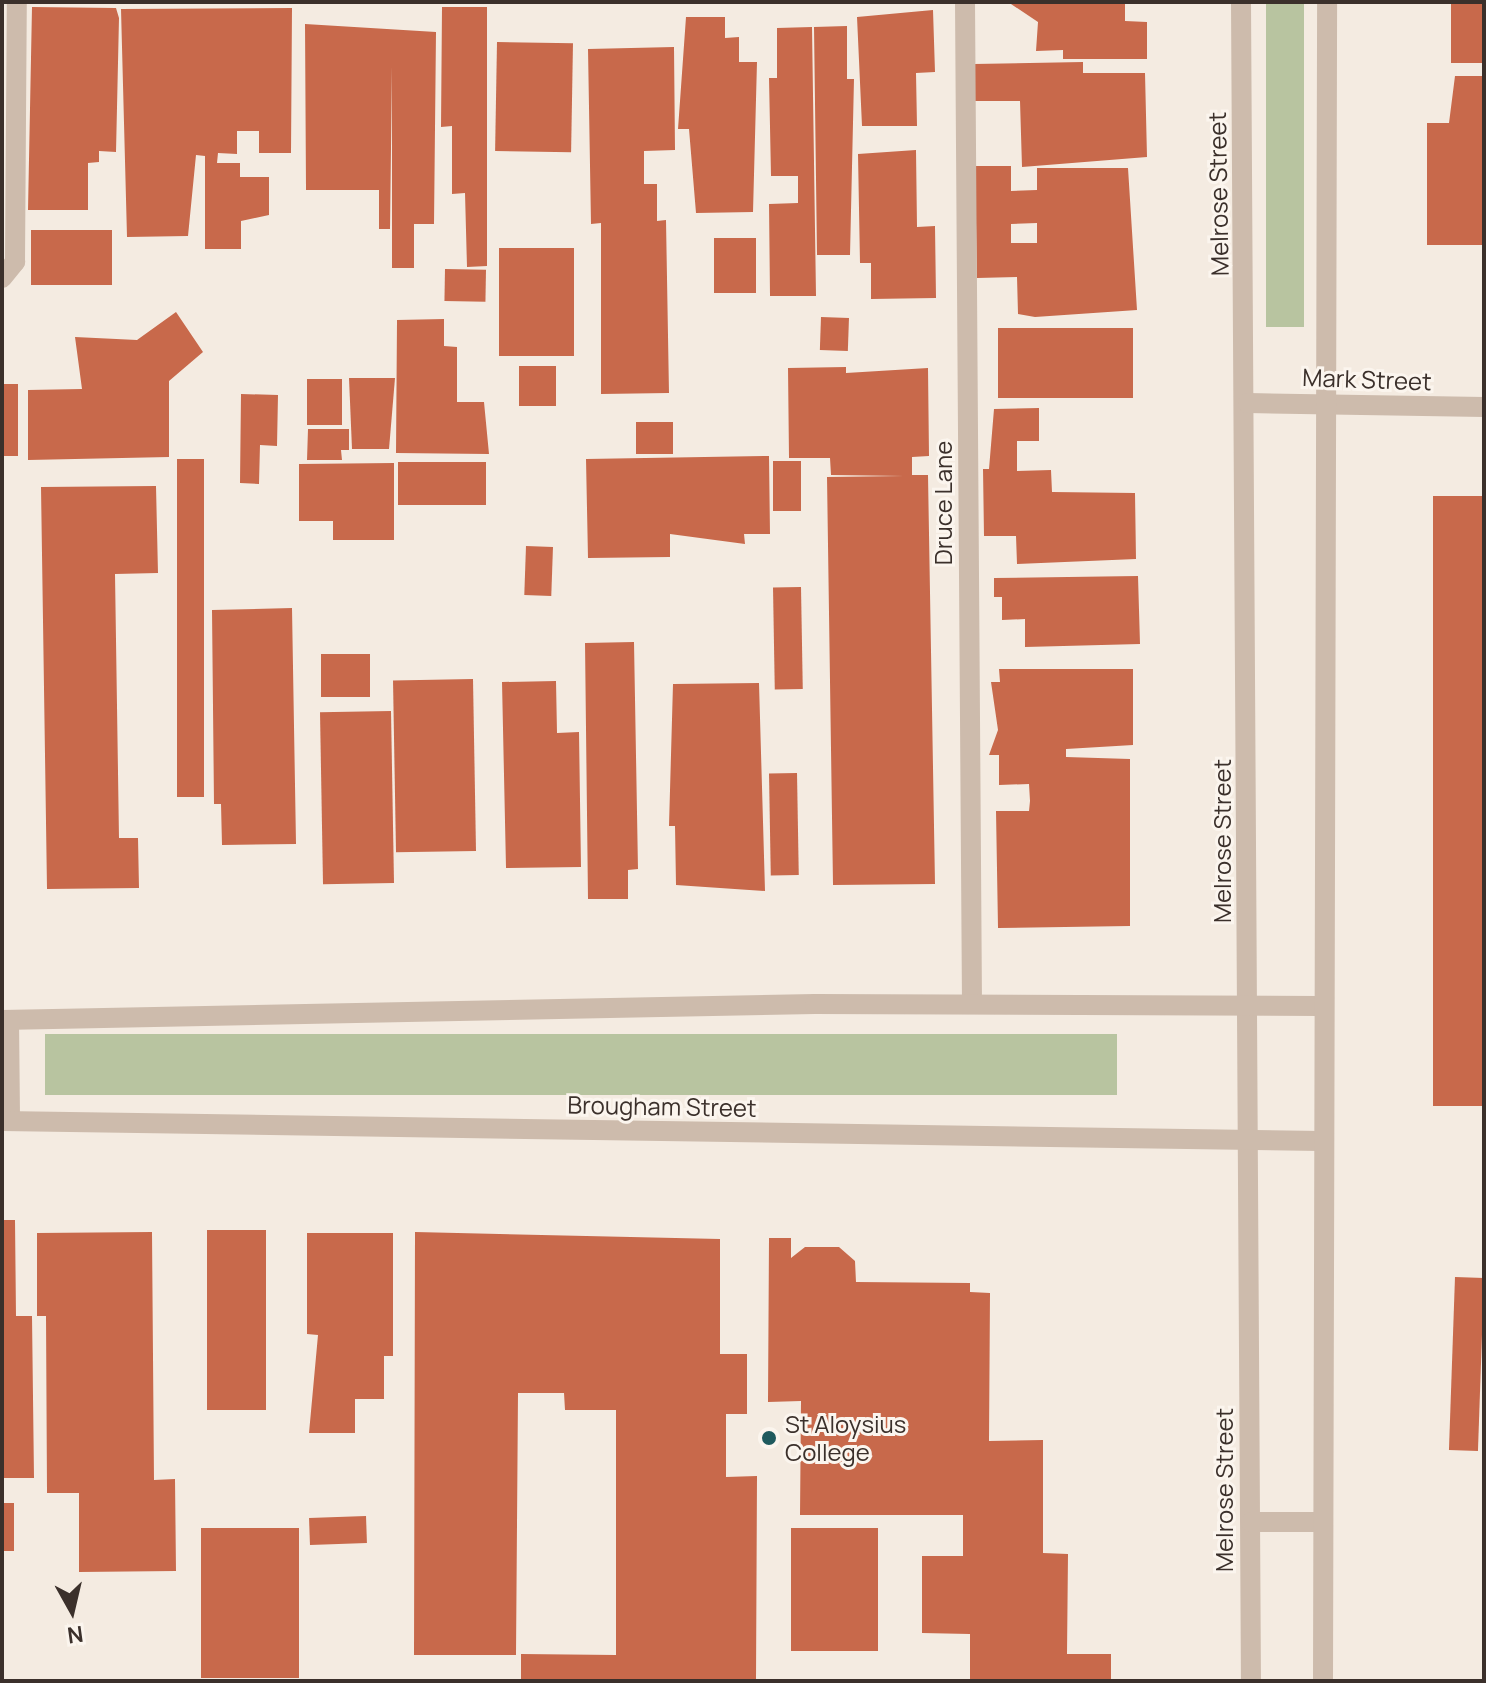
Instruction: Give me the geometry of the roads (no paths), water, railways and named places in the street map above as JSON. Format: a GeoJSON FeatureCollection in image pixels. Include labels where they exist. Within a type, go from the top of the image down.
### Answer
{"type":"FeatureCollection","features":[{"type":"Feature","properties":{"kind":"street"},"geometry":{"type":"LineString","coordinates":[[2,278],[15,262],[17,2]]}},
{"type":"Feature","properties":{"kind":"street","name":"Druce Lane"},"geometry":{"type":"LineString","coordinates":[[965,2],[972,1004]]}},
{"type":"Feature","properties":{"kind":"street","name":"Melrose Street"},"geometry":{"type":"LineString","coordinates":[[1241,2],[1248,403],[1247,1140],[1251,1681]]}},
{"type":"Feature","properties":{"kind":"street"},"geometry":{"type":"LineString","coordinates":[[1323,1681],[1320,1006],[1327,2]]}},
{"type":"Feature","properties":{"kind":"street","name":"Mark Street"},"geometry":{"type":"LineString","coordinates":[[1248,403],[1484,407]]}},
{"type":"Feature","properties":{"kind":"street"},"geometry":{"type":"LineString","coordinates":[[6,1121],[5,1020],[972,1004],[1320,1006]]}},
{"type":"Feature","properties":{"kind":"street","name":"Brougham Street"},"geometry":{"type":"LineString","coordinates":[[6,1121],[1321,1141]]}},
{"type":"Feature","properties":{"kind":"street"},"geometry":{"type":"LineString","coordinates":[[1251,1522],[1323,1522]]}},
{"type":"Feature","properties":{"kind":"place","name":"St Aloysius College"},"geometry":{"type":"Point","coordinates":[769,1438]}}]}
